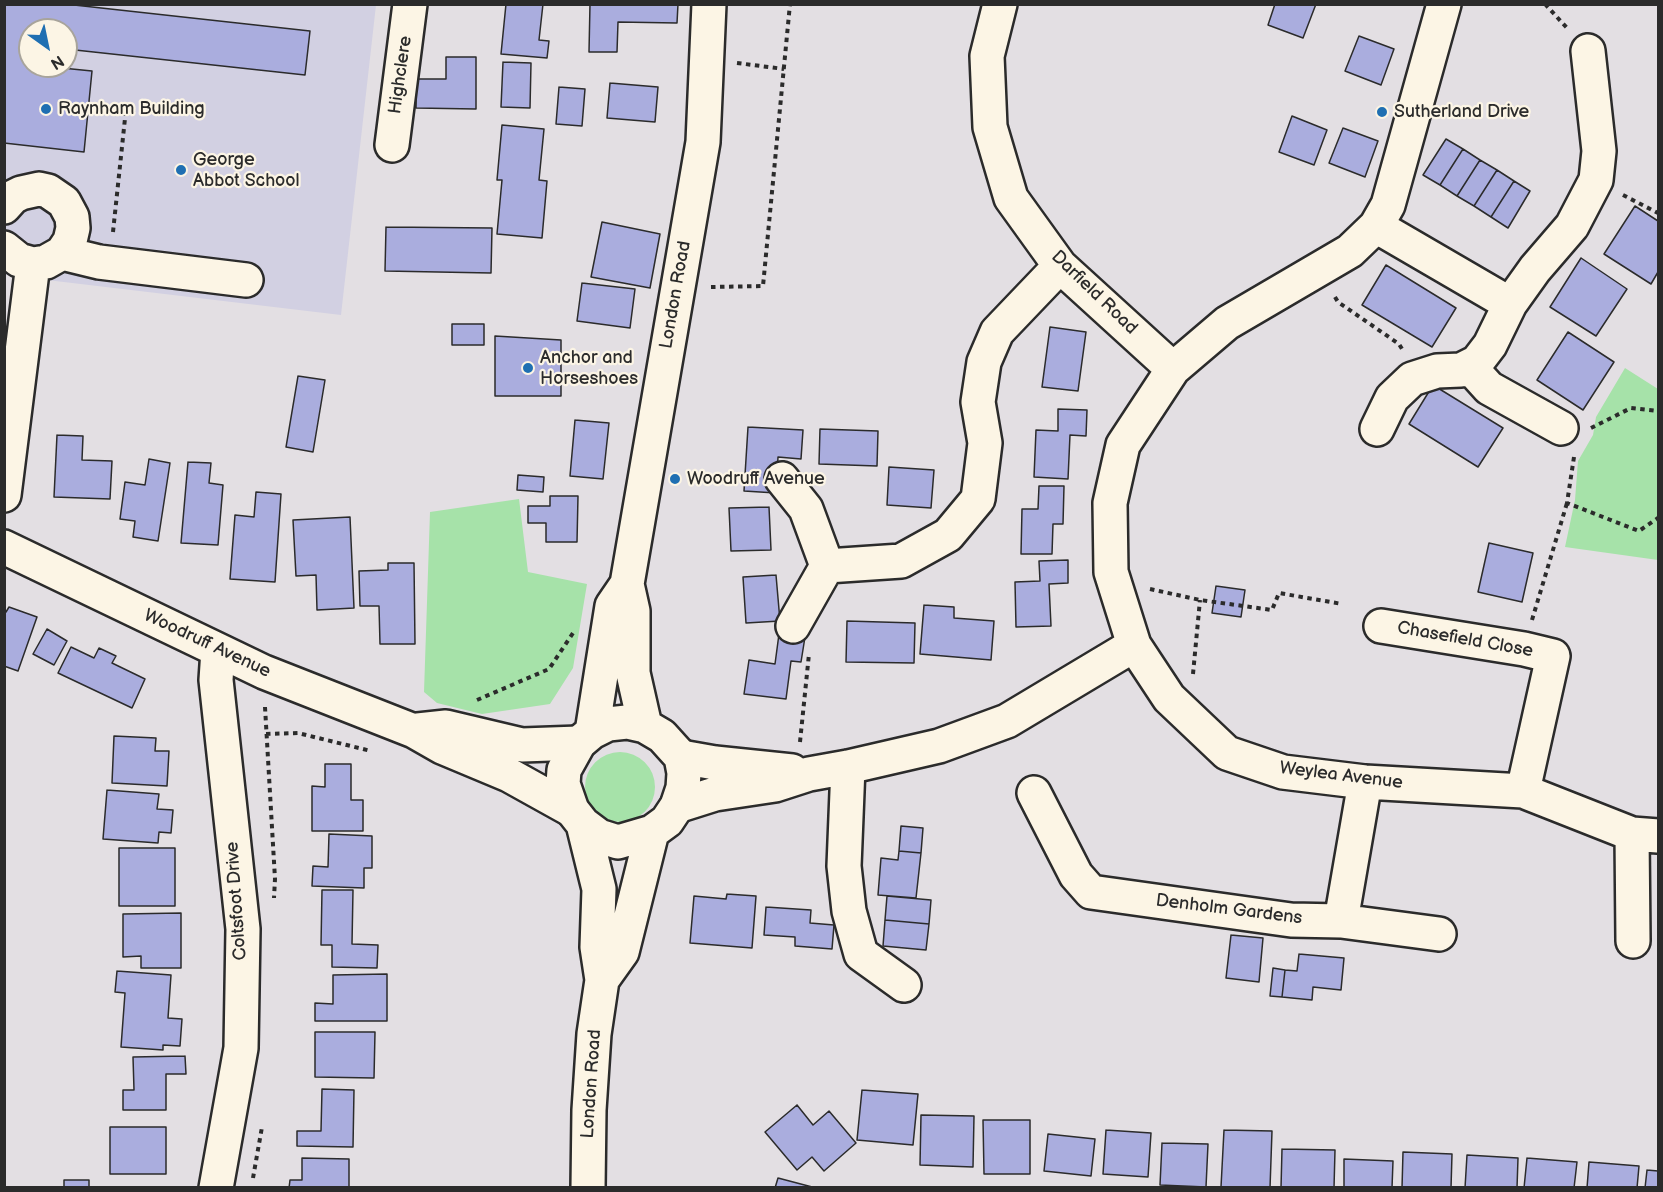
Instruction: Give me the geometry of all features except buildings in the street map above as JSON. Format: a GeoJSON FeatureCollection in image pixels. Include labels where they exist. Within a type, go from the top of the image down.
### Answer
{"type":"FeatureCollection","features":[{"type":"Feature","properties":{"kind":"street","name":"Highclere"},"geometry":{"type":"LineString","coordinates":[[392,145],[410,4]]}},
{"type":"Feature","properties":{"kind":"street","name":"London Road"},"geometry":{"type":"LineString","coordinates":[[645,726],[633,673],[633,611],[627,584],[703,142],[709,4]]}},
{"type":"Feature","properties":{"kind":"street","name":"Darfield Road"},"geometry":{"type":"LineString","coordinates":[[1000,4],[987,56],[990,127],[1011,198],[1060,266],[1173,369]]}},
{"type":"Feature","properties":{"kind":"street"},"geometry":{"type":"LineString","coordinates":[[681,757],[799,772],[848,767],[939,746],[1007,721],[1134,645],[1111,572],[1110,503],[1123,445],[1173,369],[1227,323],[1350,251],[1376,226],[1388,205],[1438,6]]}},
{"type":"Feature","properties":{"kind":"street"},"geometry":{"type":"LineString","coordinates":[[1377,429],[1392,398],[1401,387],[1417,376],[1470,367],[1484,354],[1510,304],[1535,269],[1572,226],[1596,180],[1599,151],[1588,51]]}},
{"type":"Feature","properties":{"kind":"street"},"geometry":{"type":"LineString","coordinates":[[4,207],[13,197],[39,189],[57,196],[69,210],[73,228],[70,241],[47,259],[4,495]]}},
{"type":"Feature","properties":{"kind":"street"},"geometry":{"type":"LineString","coordinates":[[1376,226],[1510,304]]}},
{"type":"Feature","properties":{"kind":"street"},"geometry":{"type":"LineString","coordinates":[[4,248],[19,260],[99,262],[246,280]]}},
{"type":"Feature","properties":{"kind":"street"},"geometry":{"type":"LineString","coordinates":[[827,566],[901,561],[948,536],[978,499],[985,443],[978,402],[984,362],[997,332],[1060,266]]}},
{"type":"Feature","properties":{"kind":"street"},"geometry":{"type":"LineString","coordinates":[[1470,367],[1489,387],[1574,437]]}},
{"type":"Feature","properties":{"kind":"street"},"geometry":{"type":"LineString","coordinates":[[782,478],[806,509],[827,566],[797,620]]}},
{"type":"Feature","properties":{"kind":"street","name":"Woodruff Avenue"},"geometry":{"type":"LineString","coordinates":[[4,547],[264,672],[414,731],[442,747],[509,775],[578,817]]}},
{"type":"Feature","properties":{"kind":"street","name":"London Road"},"geometry":{"type":"LineString","coordinates":[[585,737],[612,606],[627,584]]}},
{"type":"Feature","properties":{"kind":"street","name":"Chasefield Close"},"geometry":{"type":"LineString","coordinates":[[1381,626],[1554,656],[1522,791]]}},
{"type":"Feature","properties":{"kind":"street","name":"Weylea Avenue"},"geometry":{"type":"LineString","coordinates":[[1134,645],[1169,698],[1227,753],[1283,772],[1365,782],[1522,791],[1645,835]]}},
{"type":"Feature","properties":{"kind":"street","name":"Coltsfoot Drive"},"geometry":{"type":"LineString","coordinates":[[216,1188],[241,1048],[243,929],[216,680],[218,650]]}},
{"type":"Feature","properties":{"kind":"street"},"geometry":{"type":"LineString","coordinates":[[627,722],[645,726],[662,736],[681,757],[684,773],[683,788],[677,806],[667,821],[652,832],[618,842],[599,836],[578,817],[563,784],[564,770],[585,737],[608,724],[627,722]]}},
{"type":"Feature","properties":{"kind":"street","name":"Woodruff Avenue"},"geometry":{"type":"LineString","coordinates":[[414,731],[446,727],[522,745],[585,737]]}},
{"type":"Feature","properties":{"kind":"street"},"geometry":{"type":"LineString","coordinates":[[848,767],[844,866],[849,911],[861,954],[904,985]]}},
{"type":"Feature","properties":{"kind":"street"},"geometry":{"type":"LineString","coordinates":[[677,806],[715,794],[776,785],[799,772]]}},
{"type":"Feature","properties":{"kind":"street"},"geometry":{"type":"LineString","coordinates":[[1341,921],[1365,782]]}},
{"type":"Feature","properties":{"kind":"street","name":"Denholm Gardens"},"geometry":{"type":"LineString","coordinates":[[1034,793],[1076,875],[1091,892],[1291,920],[1341,921],[1438,934]]}},
{"type":"Feature","properties":{"kind":"street","name":"London Road"},"geometry":{"type":"LineString","coordinates":[[578,817],[599,889],[597,947],[602,980],[594,1034],[589,1110],[588,1188]]}},
{"type":"Feature","properties":{"kind":"street","name":"London Road"},"geometry":{"type":"LineString","coordinates":[[602,980],[622,951],[652,832]]}},
{"type":"Feature","properties":{"kind":"street"},"geometry":{"type":"LineString","coordinates":[[1633,941],[1645,835]]}},
{"type":"Feature","properties":{"kind":"path"},"geometry":{"type":"LineString","coordinates":[[678,282],[702,287],[763,286],[790,4]]}},
{"type":"Feature","properties":{"kind":"path"},"geometry":{"type":"LineString","coordinates":[[707,59],[784,69]]}},
{"type":"Feature","properties":{"kind":"path"},"geometry":{"type":"LineString","coordinates":[[1596,180],[1659,213]]}},
{"type":"Feature","properties":{"kind":"path"},"geometry":{"type":"LineString","coordinates":[[1318,270],[1338,302],[1399,344],[1417,376]]}},
{"type":"Feature","properties":{"kind":"path"},"geometry":{"type":"LineString","coordinates":[[1524,649],[1567,502],[1574,437],[1631,408],[1659,411]]}},
{"type":"Feature","properties":{"kind":"path"},"geometry":{"type":"LineString","coordinates":[[1567,502],[1639,531],[1659,518]]}},
{"type":"Feature","properties":{"kind":"path"},"geometry":{"type":"LineString","coordinates":[[1118,595],[1150,589],[1200,600],[1272,610],[1279,593],[1342,604]]}},
{"type":"Feature","properties":{"kind":"path"},"geometry":{"type":"LineString","coordinates":[[1190,718],[1200,600]]}},
{"type":"Feature","properties":{"kind":"path"},"geometry":{"type":"LineString","coordinates":[[797,620],[812,623],[800,750],[775,756],[799,772]]}},
{"type":"Feature","properties":{"kind":"path"},"geometry":{"type":"LineString","coordinates":[[469,704],[549,669],[575,631]]}},
{"type":"Feature","properties":{"kind":"shaded area","name":"George Abbot School"},"geometry":{"type":"Polygon","coordinates":[[[5,5],[376,5],[341,315],[5,275],[5,5]]]}},
{"type":"Feature","properties":{"kind":"green space"},"geometry":{"type":"Polygon","coordinates":[[[1625,368],[1658,389],[1658,560],[1565,547],[1575,500],[1578,461],[1593,435],[1596,417],[1625,368]]]}},
{"type":"Feature","properties":{"kind":"green space"},"geometry":{"type":"Polygon","coordinates":[[[519,499],[528,572],[587,584],[573,668],[550,704],[482,714],[437,703],[424,692],[430,512],[519,499]]]}},
{"type":"Feature","properties":{"kind":"green space"},"geometry":{"type":"Polygon","coordinates":[[[620,752],[633,755],[645,762],[652,774],[655,787],[652,800],[645,812],[633,819],[620,822],[607,819],[595,812],[588,800],[585,787],[588,774],[595,762],[607,755],[620,752]]]}},
{"type":"Feature","properties":{"kind":"place","name":"Raynham Building"},"geometry":{"type":"Point","coordinates":[46,109]}},
{"type":"Feature","properties":{"kind":"place","name":"Sutherland Drive"},"geometry":{"type":"Point","coordinates":[1382,112]}},
{"type":"Feature","properties":{"kind":"place","name":"George Abbot School"},"geometry":{"type":"Point","coordinates":[181,170]}},
{"type":"Feature","properties":{"kind":"place","name":"Anchor and Horseshoes"},"geometry":{"type":"Point","coordinates":[528,368]}},
{"type":"Feature","properties":{"kind":"place","name":"Woodruff Avenue"},"geometry":{"type":"Point","coordinates":[675,479]}}]}
